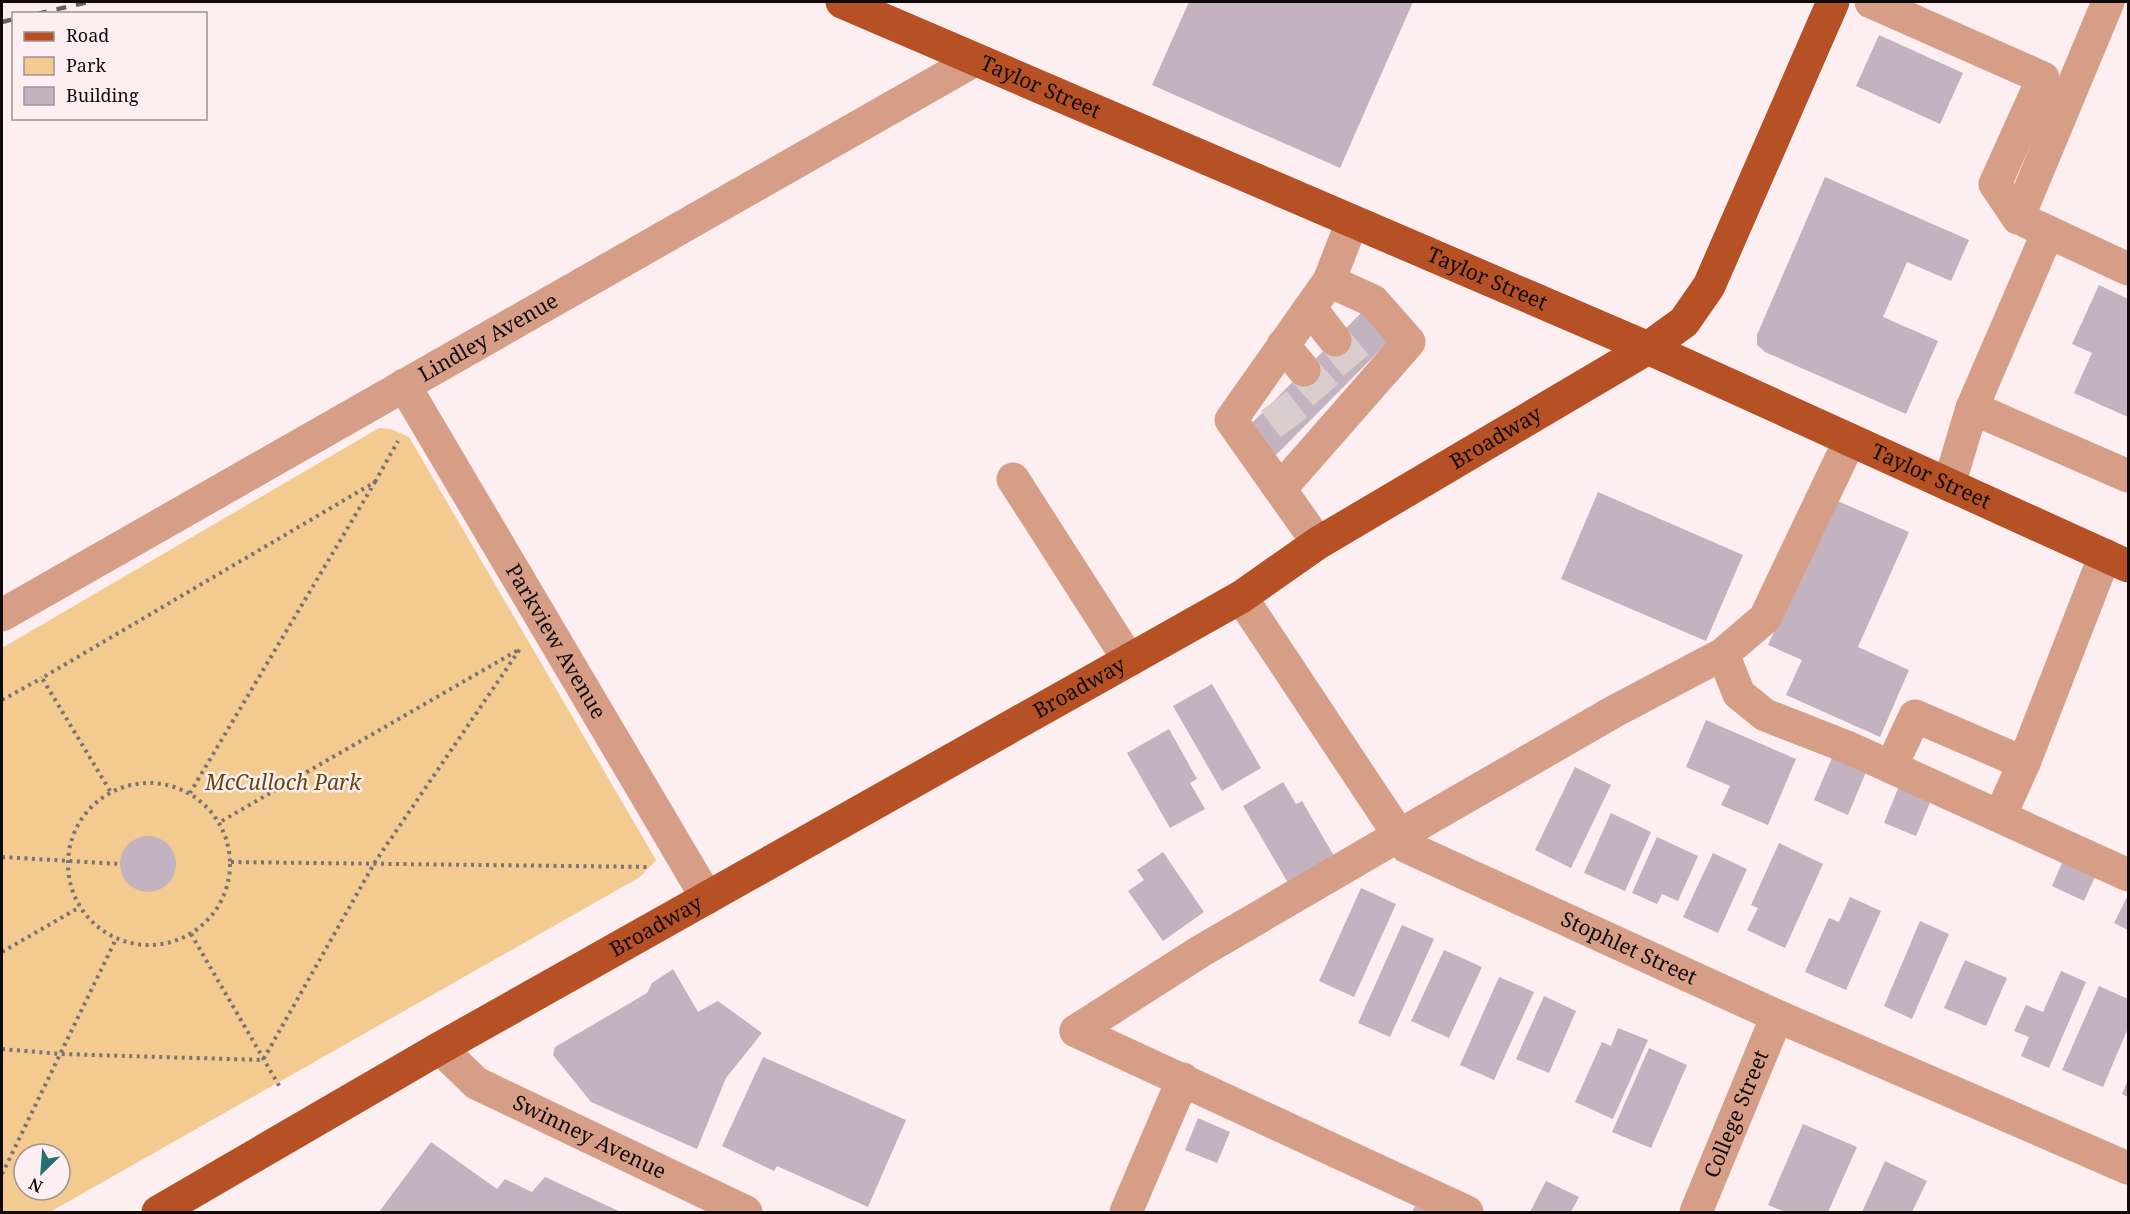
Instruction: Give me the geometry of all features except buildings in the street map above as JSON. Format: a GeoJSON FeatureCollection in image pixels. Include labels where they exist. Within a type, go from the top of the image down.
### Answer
{"type":"FeatureCollection","features":[{"type":"Feature","properties":{"kind":"main road","name":"Taylor Street"},"geometry":{"type":"LineString","coordinates":[[842,2],[1648,348],[2117,561]]}},
{"type":"Feature","properties":{"kind":"main road","name":"Broadway"},"geometry":{"type":"LineString","coordinates":[[158,1212],[440,1048],[1241,597],[1318,543],[1648,348],[1684,322],[1709,286],[1833,2]]}},
{"type":"Feature","properties":{"kind":"street"},"geometry":{"type":"LineString","coordinates":[[1871,2],[2043,78],[1995,184],[2018,218],[2128,269]]}},
{"type":"Feature","properties":{"kind":"street"},"geometry":{"type":"LineString","coordinates":[[2018,218],[2108,2]]}},
{"type":"Feature","properties":{"kind":"street","name":"Lindley Avenue"},"geometry":{"type":"LineString","coordinates":[[2,615],[975,60]]}},
{"type":"Feature","properties":{"kind":"street"},"geometry":{"type":"LineString","coordinates":[[1318,543],[1231,420],[1266,391],[1283,345],[1329,281],[1352,222]]}},
{"type":"Feature","properties":{"kind":"street"},"geometry":{"type":"LineString","coordinates":[[1949,485],[1972,408],[2048,232]]}},
{"type":"Feature","properties":{"kind":"street"},"geometry":{"type":"LineString","coordinates":[[1280,489],[1306,442],[1366,378],[1409,342],[1373,301],[1329,281]]}},
{"type":"Feature","properties":{"kind":"street"},"geometry":{"type":"LineString","coordinates":[[1310,308],[1335,340]]}},
{"type":"Feature","properties":{"kind":"street"},"geometry":{"type":"LineString","coordinates":[[1283,345],[1304,370]]}},
{"type":"Feature","properties":{"kind":"street","name":"Parkview Avenue"},"geometry":{"type":"LineString","coordinates":[[404,385],[707,898]]}},
{"type":"Feature","properties":{"kind":"street"},"geometry":{"type":"LineString","coordinates":[[1972,408],[2128,476]]}},
{"type":"Feature","properties":{"kind":"street"},"geometry":{"type":"LineString","coordinates":[[1467,1212],[1076,1031],[1201,951],[1398,836],[1615,711],[1723,654],[1765,618],[1850,440]]}},
{"type":"Feature","properties":{"kind":"street"},"geometry":{"type":"LineString","coordinates":[[1013,478],[1129,660]]}},
{"type":"Feature","properties":{"kind":"street"},"geometry":{"type":"LineString","coordinates":[[2000,816],[2117,561]]}},
{"type":"Feature","properties":{"kind":"street","name":"Stophlet Street"},"geometry":{"type":"LineString","coordinates":[[1241,597],[1407,847],[1777,1016],[2128,1168]]}},
{"type":"Feature","properties":{"kind":"street"},"geometry":{"type":"LineString","coordinates":[[1723,654],[1739,694],[1765,716],[1846,747],[2128,875]]}},
{"type":"Feature","properties":{"kind":"street"},"geometry":{"type":"LineString","coordinates":[[1891,768],[1915,716],[2024,763]]}},
{"type":"Feature","properties":{"kind":"street","name":"College Street"},"geometry":{"type":"LineString","coordinates":[[1696,1212],[1777,1016]]}},
{"type":"Feature","properties":{"kind":"street","name":"Swinney Avenue"},"geometry":{"type":"LineString","coordinates":[[440,1048],[476,1083],[746,1212]]}},
{"type":"Feature","properties":{"kind":"street"},"geometry":{"type":"LineString","coordinates":[[1126,1212],[1183,1079]]}},
{"type":"Feature","properties":{"kind":"path"},"geometry":{"type":"LineString","coordinates":[[2,700],[375,482],[190,793]]}},
{"type":"Feature","properties":{"kind":"path"},"geometry":{"type":"LineString","coordinates":[[220,822],[520,649],[375,862],[263,1060]]}},
{"type":"Feature","properties":{"kind":"path"},"geometry":{"type":"LineString","coordinates":[[42,678],[110,792]]}},
{"type":"Feature","properties":{"kind":"path"},"geometry":{"type":"LineString","coordinates":[[136,783],[164,783],[190,793],[207,806],[220,822],[228,841],[231,862],[229,884],[221,904],[208,921],[191,934],[167,944],[141,945],[116,939],[96,926],[80,907],[70,886],[67,862],[73,834],[87,809],[110,792],[136,783]]}},
{"type":"Feature","properties":{"kind":"path"},"geometry":{"type":"LineString","coordinates":[[2,857],[120,864]]}},
{"type":"Feature","properties":{"kind":"path"},"geometry":{"type":"LineString","coordinates":[[231,862],[655,867]]}},
{"type":"Feature","properties":{"kind":"path"},"geometry":{"type":"LineString","coordinates":[[2,952],[80,907]]}},
{"type":"Feature","properties":{"kind":"path"},"geometry":{"type":"LineString","coordinates":[[191,934],[281,1089]]}},
{"type":"Feature","properties":{"kind":"path"},"geometry":{"type":"LineString","coordinates":[[2,1174],[116,939]]}},
{"type":"Feature","properties":{"kind":"path"},"geometry":{"type":"LineString","coordinates":[[2,1049],[263,1060]]}},
{"type":"Feature","properties":{"kind":"green space","name":"McCulloch Park"},"geometry":{"type":"Polygon","coordinates":[[[379,428],[391,429],[409,437],[656,860],[640,877],[72,1200],[72,1142],[12,1142],[12,1202],[68,1202],[50,1212],[2,1212],[2,648],[379,428]]]}},
{"type":"Feature","properties":{"kind":"tunnel"},"geometry":{"type":"LineString","coordinates":[[1335,340],[1360,370]]}},
{"type":"Feature","properties":{"kind":"tunnel"},"geometry":{"type":"LineString","coordinates":[[1304,370],[1330,400]]}},
{"type":"Feature","properties":{"kind":"tunnel"},"geometry":{"type":"LineString","coordinates":[[1274,401],[1298,433]]}},
{"type":"Feature","properties":{"kind":"railway"},"geometry":{"type":"LineString","coordinates":[[46,12],[88,2]]}},
{"type":"Feature","properties":{"kind":"railway"},"geometry":{"type":"LineString","coordinates":[[2,22],[12,20]]}}]}
